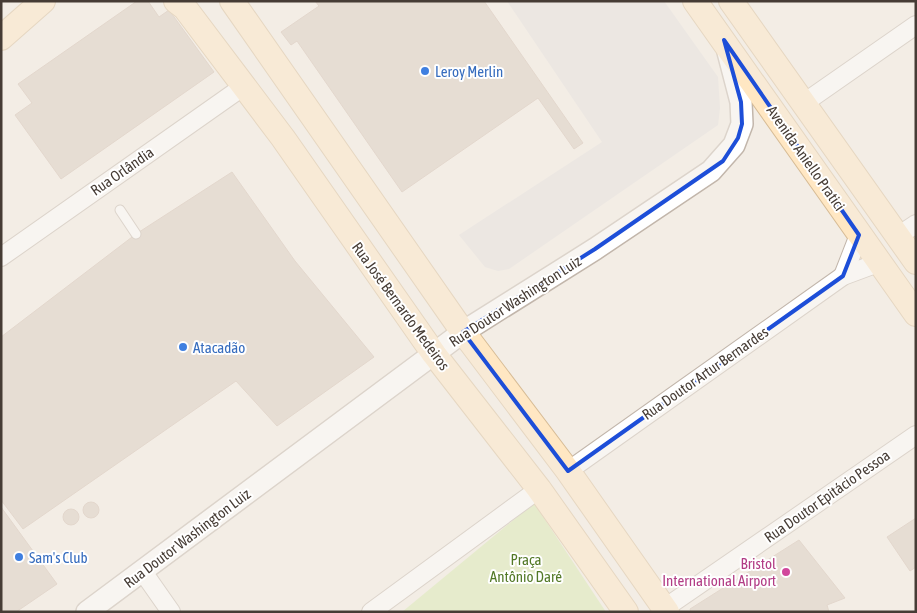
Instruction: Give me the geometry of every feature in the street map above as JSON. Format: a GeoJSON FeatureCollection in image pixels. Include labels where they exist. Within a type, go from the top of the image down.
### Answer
{"type":"FeatureCollection","features":[{"type":"Feature","properties":{"kind":"main road","name":"Rua José Bernardo Medeiros"},"geometry":{"type":"LineString","coordinates":[[176,1],[185,8],[283,138],[434,354],[539,489],[626,612]]}},
{"type":"Feature","properties":{"kind":"main road"},"geometry":{"type":"LineString","coordinates":[[232,1],[463,332],[568,471],[666,610]]}},
{"type":"Feature","properties":{"kind":"main road","name":"Avenida Aniello Pratici"},"geometry":{"type":"LineString","coordinates":[[696,1],[878,263],[916,314]]}},
{"type":"Feature","properties":{"kind":"main road","name":"Avenida Aniello Pratici"},"geometry":{"type":"LineString","coordinates":[[731,1],[804,103],[907,230],[916,262]]}},
{"type":"Feature","properties":{"kind":"main road"},"geometry":{"type":"LineString","coordinates":[[1,38],[44,3]]}},
{"type":"Feature","properties":{"kind":"main road"},"geometry":{"type":"LineString","coordinates":[[283,138],[312,114]]}},
{"type":"Feature","properties":{"kind":"street"},"geometry":{"type":"LineString","coordinates":[[804,103],[916,25]]}},
{"type":"Feature","properties":{"kind":"street","name":"Rua Doutor Washington Luiz"},"geometry":{"type":"LineString","coordinates":[[99,608],[143,572],[463,332],[596,249],[723,161],[738,138],[742,124],[740,102],[724,40]]}},
{"type":"Feature","properties":{"kind":"street","name":"Rua Orlândia"},"geometry":{"type":"LineString","coordinates":[[1,257],[244,86]]}},
{"type":"Feature","properties":{"kind":"street"},"geometry":{"type":"LineString","coordinates":[[843,276],[860,235]]}},
{"type":"Feature","properties":{"kind":"street","name":"Rua Doutor Artur Bernardes"},"geometry":{"type":"LineString","coordinates":[[568,471],[843,276],[878,263]]}},
{"type":"Feature","properties":{"kind":"street","name":"Rua Doutor Epitácio Pessoa"},"geometry":{"type":"LineString","coordinates":[[666,610],[916,435]]}},
{"type":"Feature","properties":{"kind":"street"},"geometry":{"type":"LineString","coordinates":[[371,612],[539,489]]}},
{"type":"Feature","properties":{"kind":"street"},"geometry":{"type":"LineString","coordinates":[[143,572],[171,612]]}},
{"type":"Feature","properties":{"kind":"lane"},"geometry":{"type":"LineString","coordinates":[[120,210],[136,234]]}},
{"type":"Feature","properties":{"kind":"highlighted area"},"geometry":{"type":"Polygon","coordinates":[[[724,40],[859,235],[843,276],[568,471],[463,332],[595,249],[723,161],[738,138],[742,124],[741,102],[724,40]]]}},
{"type":"Feature","properties":{"kind":"green space","name":"Praça Antônio Daré"},"geometry":{"type":"Polygon","coordinates":[[[534,503],[606,612],[402,612],[534,503]]]}},
{"type":"Feature","properties":{"kind":"shaded area"},"geometry":{"type":"Polygon","coordinates":[[[507,1],[664,1],[718,77],[720,108],[718,125],[509,269],[498,271],[485,267],[459,235],[602,142],[507,1]]]}},
{"type":"Feature","properties":{"kind":"building"},"geometry":{"type":"Polygon","coordinates":[[[137,1],[148,1],[159,17],[169,10],[214,72],[61,179],[15,115],[32,103],[18,84],[137,1]]]}},
{"type":"Feature","properties":{"kind":"building","name":"Leroy Merlin"},"geometry":{"type":"Polygon","coordinates":[[[315,1],[484,1],[583,143],[574,149],[538,98],[402,192],[297,41],[291,45],[281,32],[319,6],[315,1]]]}},
{"type":"Feature","properties":{"kind":"building","name":"Atacadão"},"geometry":{"type":"Polygon","coordinates":[[[232,172],[295,261],[374,357],[277,426],[236,381],[23,529],[1,500],[1,337],[136,234],[232,172]]]}},
{"type":"Feature","properties":{"kind":"building"},"geometry":{"type":"Polygon","coordinates":[[[91,502],[97,504],[99,510],[97,516],[91,518],[85,516],[83,510],[85,504],[91,502]]]}},
{"type":"Feature","properties":{"kind":"building","name":"Sam's Club"},"geometry":{"type":"Polygon","coordinates":[[[1,507],[57,584],[16,612],[1,612],[1,507]]]}},
{"type":"Feature","properties":{"kind":"building"},"geometry":{"type":"Polygon","coordinates":[[[71,509],[77,511],[79,517],[77,523],[71,525],[65,523],[63,517],[65,511],[71,509]]]}},
{"type":"Feature","properties":{"kind":"building"},"geometry":{"type":"Polygon","coordinates":[[[916,518],[916,567],[910,571],[887,537],[916,518]]]}},
{"type":"Feature","properties":{"kind":"building","name":"Bristol International Airport"},"geometry":{"type":"Polygon","coordinates":[[[799,540],[845,598],[827,605],[829,612],[691,612],[690,609],[799,540]]]}},
{"type":"Feature","properties":{"kind":"place","name":"Leroy Merlin"},"geometry":{"type":"Point","coordinates":[425,71]}},
{"type":"Feature","properties":{"kind":"place","name":"Atacadão"},"geometry":{"type":"Point","coordinates":[183,347]}},
{"type":"Feature","properties":{"kind":"place","name":"Sam's Club"},"geometry":{"type":"Point","coordinates":[19,557]}},
{"type":"Feature","properties":{"kind":"place","name":"Bristol International Airport"},"geometry":{"type":"Point","coordinates":[786,572]}}]}
